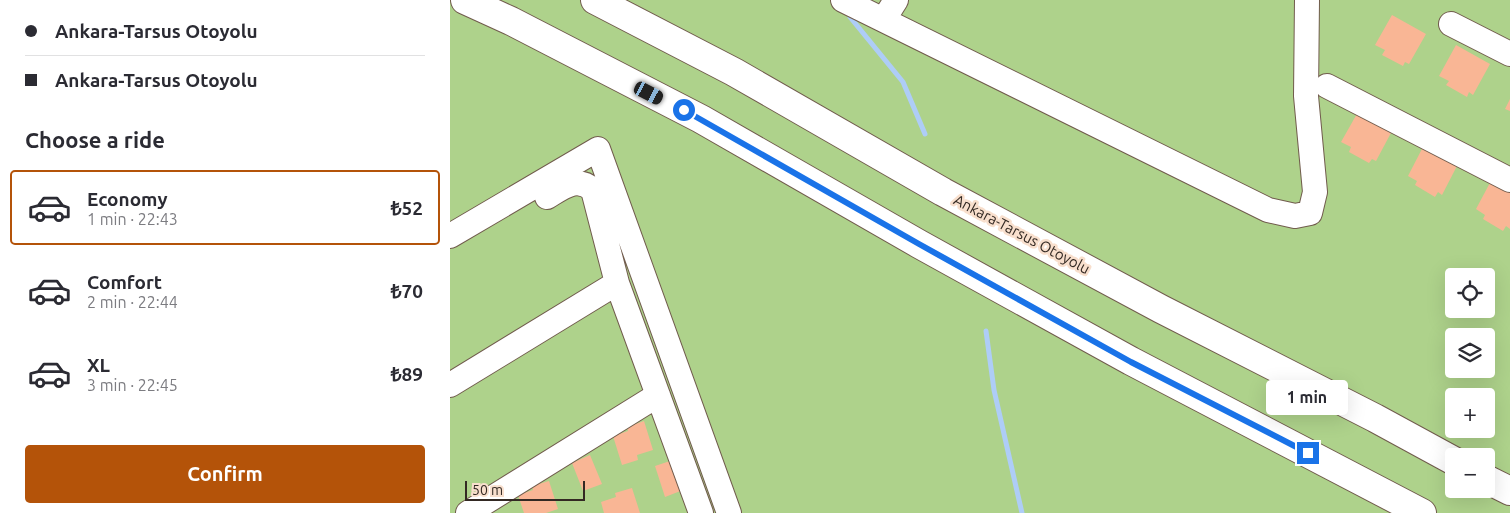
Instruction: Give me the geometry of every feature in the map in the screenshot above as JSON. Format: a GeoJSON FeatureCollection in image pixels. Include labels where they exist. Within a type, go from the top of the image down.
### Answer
{"type":"FeatureCollection","features":[{"type":"Feature","properties":{"kind":"highway"},"geometry":{"type":"LineString","coordinates":[[465,0],[511,21],[701,120],[1131,362],[1422,513]]}},
{"type":"Feature","properties":{"kind":"highway","name":"Ankara-Tarsus Otoyolu"},"geometry":{"type":"LineString","coordinates":[[595,0],[734,72],[943,192],[1152,305],[1375,418],[1445,456]]}},
{"type":"Feature","properties":{"kind":"highway"},"geometry":{"type":"LineString","coordinates":[[1495,484],[1510,492]]}},
{"type":"Feature","properties":{"kind":"street"},"geometry":{"type":"LineString","coordinates":[[843,0],[890,10],[1268,210],[1295,216],[1310,213],[1315,192],[1306,96],[1307,0]]}},
{"type":"Feature","properties":{"kind":"street"},"geometry":{"type":"LineString","coordinates":[[1452,24],[1510,54]]}},
{"type":"Feature","properties":{"kind":"street"},"geometry":{"type":"LineString","coordinates":[[1327,86],[1510,180]]}},
{"type":"Feature","properties":{"kind":"street"},"geometry":{"type":"LineString","coordinates":[[450,236],[598,149],[729,513]]}},
{"type":"Feature","properties":{"kind":"street"},"geometry":{"type":"LineString","coordinates":[[450,253],[567,184],[578,182],[593,190],[617,283],[700,513]]}},
{"type":"Feature","properties":{"kind":"street"},"geometry":{"type":"LineString","coordinates":[[450,385],[617,283]]}},
{"type":"Feature","properties":{"kind":"street"},"geometry":{"type":"LineString","coordinates":[[468,513],[501,504],[658,395]]}},
{"type":"Feature","properties":{"kind":"green space"},"geometry":{"type":"Polygon","coordinates":[[[450,0],[1510,0],[1510,513],[450,513],[450,0]]]}},
{"type":"Feature","properties":{"kind":"building"},"geometry":{"type":"Polygon","coordinates":[[[1392,15],[1426,34],[1409,64],[1405,62],[1403,66],[1382,55],[1385,50],[1375,45],[1392,15]]]}},
{"type":"Feature","properties":{"kind":"building"},"geometry":{"type":"Polygon","coordinates":[[[1456,45],[1490,64],[1473,95],[1469,92],[1467,97],[1446,85],[1449,81],[1439,76],[1456,45]]]}},
{"type":"Feature","properties":{"kind":"building"},"geometry":{"type":"Polygon","coordinates":[[[1510,99],[1510,111],[1505,109],[1510,99]]]}},
{"type":"Feature","properties":{"kind":"building"},"geometry":{"type":"Polygon","coordinates":[[[1358,112],[1392,131],[1376,161],[1372,159],[1369,163],[1349,152],[1351,147],[1341,142],[1358,112]]]}},
{"type":"Feature","properties":{"kind":"building"},"geometry":{"type":"Polygon","coordinates":[[[1424,145],[1458,164],[1442,195],[1438,192],[1435,197],[1415,185],[1417,181],[1408,176],[1424,145]]]}},
{"type":"Feature","properties":{"kind":"building"},"geometry":{"type":"Polygon","coordinates":[[[1492,179],[1510,189],[1510,229],[1506,226],[1503,231],[1483,219],[1485,215],[1476,209],[1492,179]]]}},
{"type":"Feature","properties":{"kind":"building"},"geometry":{"type":"Polygon","coordinates":[[[644,421],[653,450],[637,455],[638,460],[622,465],[613,436],[628,431],[627,427],[644,421]]]}},
{"type":"Feature","properties":{"kind":"building"},"geometry":{"type":"Polygon","coordinates":[[[590,455],[602,484],[583,491],[572,463],[590,455]]]}},
{"type":"Feature","properties":{"kind":"building"},"geometry":{"type":"Polygon","coordinates":[[[673,460],[683,490],[665,497],[655,466],[673,460]]]}},
{"type":"Feature","properties":{"kind":"building"},"geometry":{"type":"Polygon","coordinates":[[[549,481],[558,509],[546,513],[524,513],[518,495],[533,490],[532,486],[549,481]]]}},
{"type":"Feature","properties":{"kind":"building"},"geometry":{"type":"Polygon","coordinates":[[[632,488],[640,513],[604,513],[601,502],[616,497],[615,493],[632,488]]]}},
{"type":"Feature","properties":{"kind":"waterway"},"geometry":{"type":"LineString","coordinates":[[850,17],[903,82],[925,134]]}},
{"type":"Feature","properties":{"kind":"waterway"},"geometry":{"type":"LineString","coordinates":[[986,331],[994,390],[1022,513]]}},
{"type":"Feature","properties":{"kind":"route"},"geometry":{"type":"LineString","coordinates":[[684,110],[1131,362],[1308,453]]}}]}
